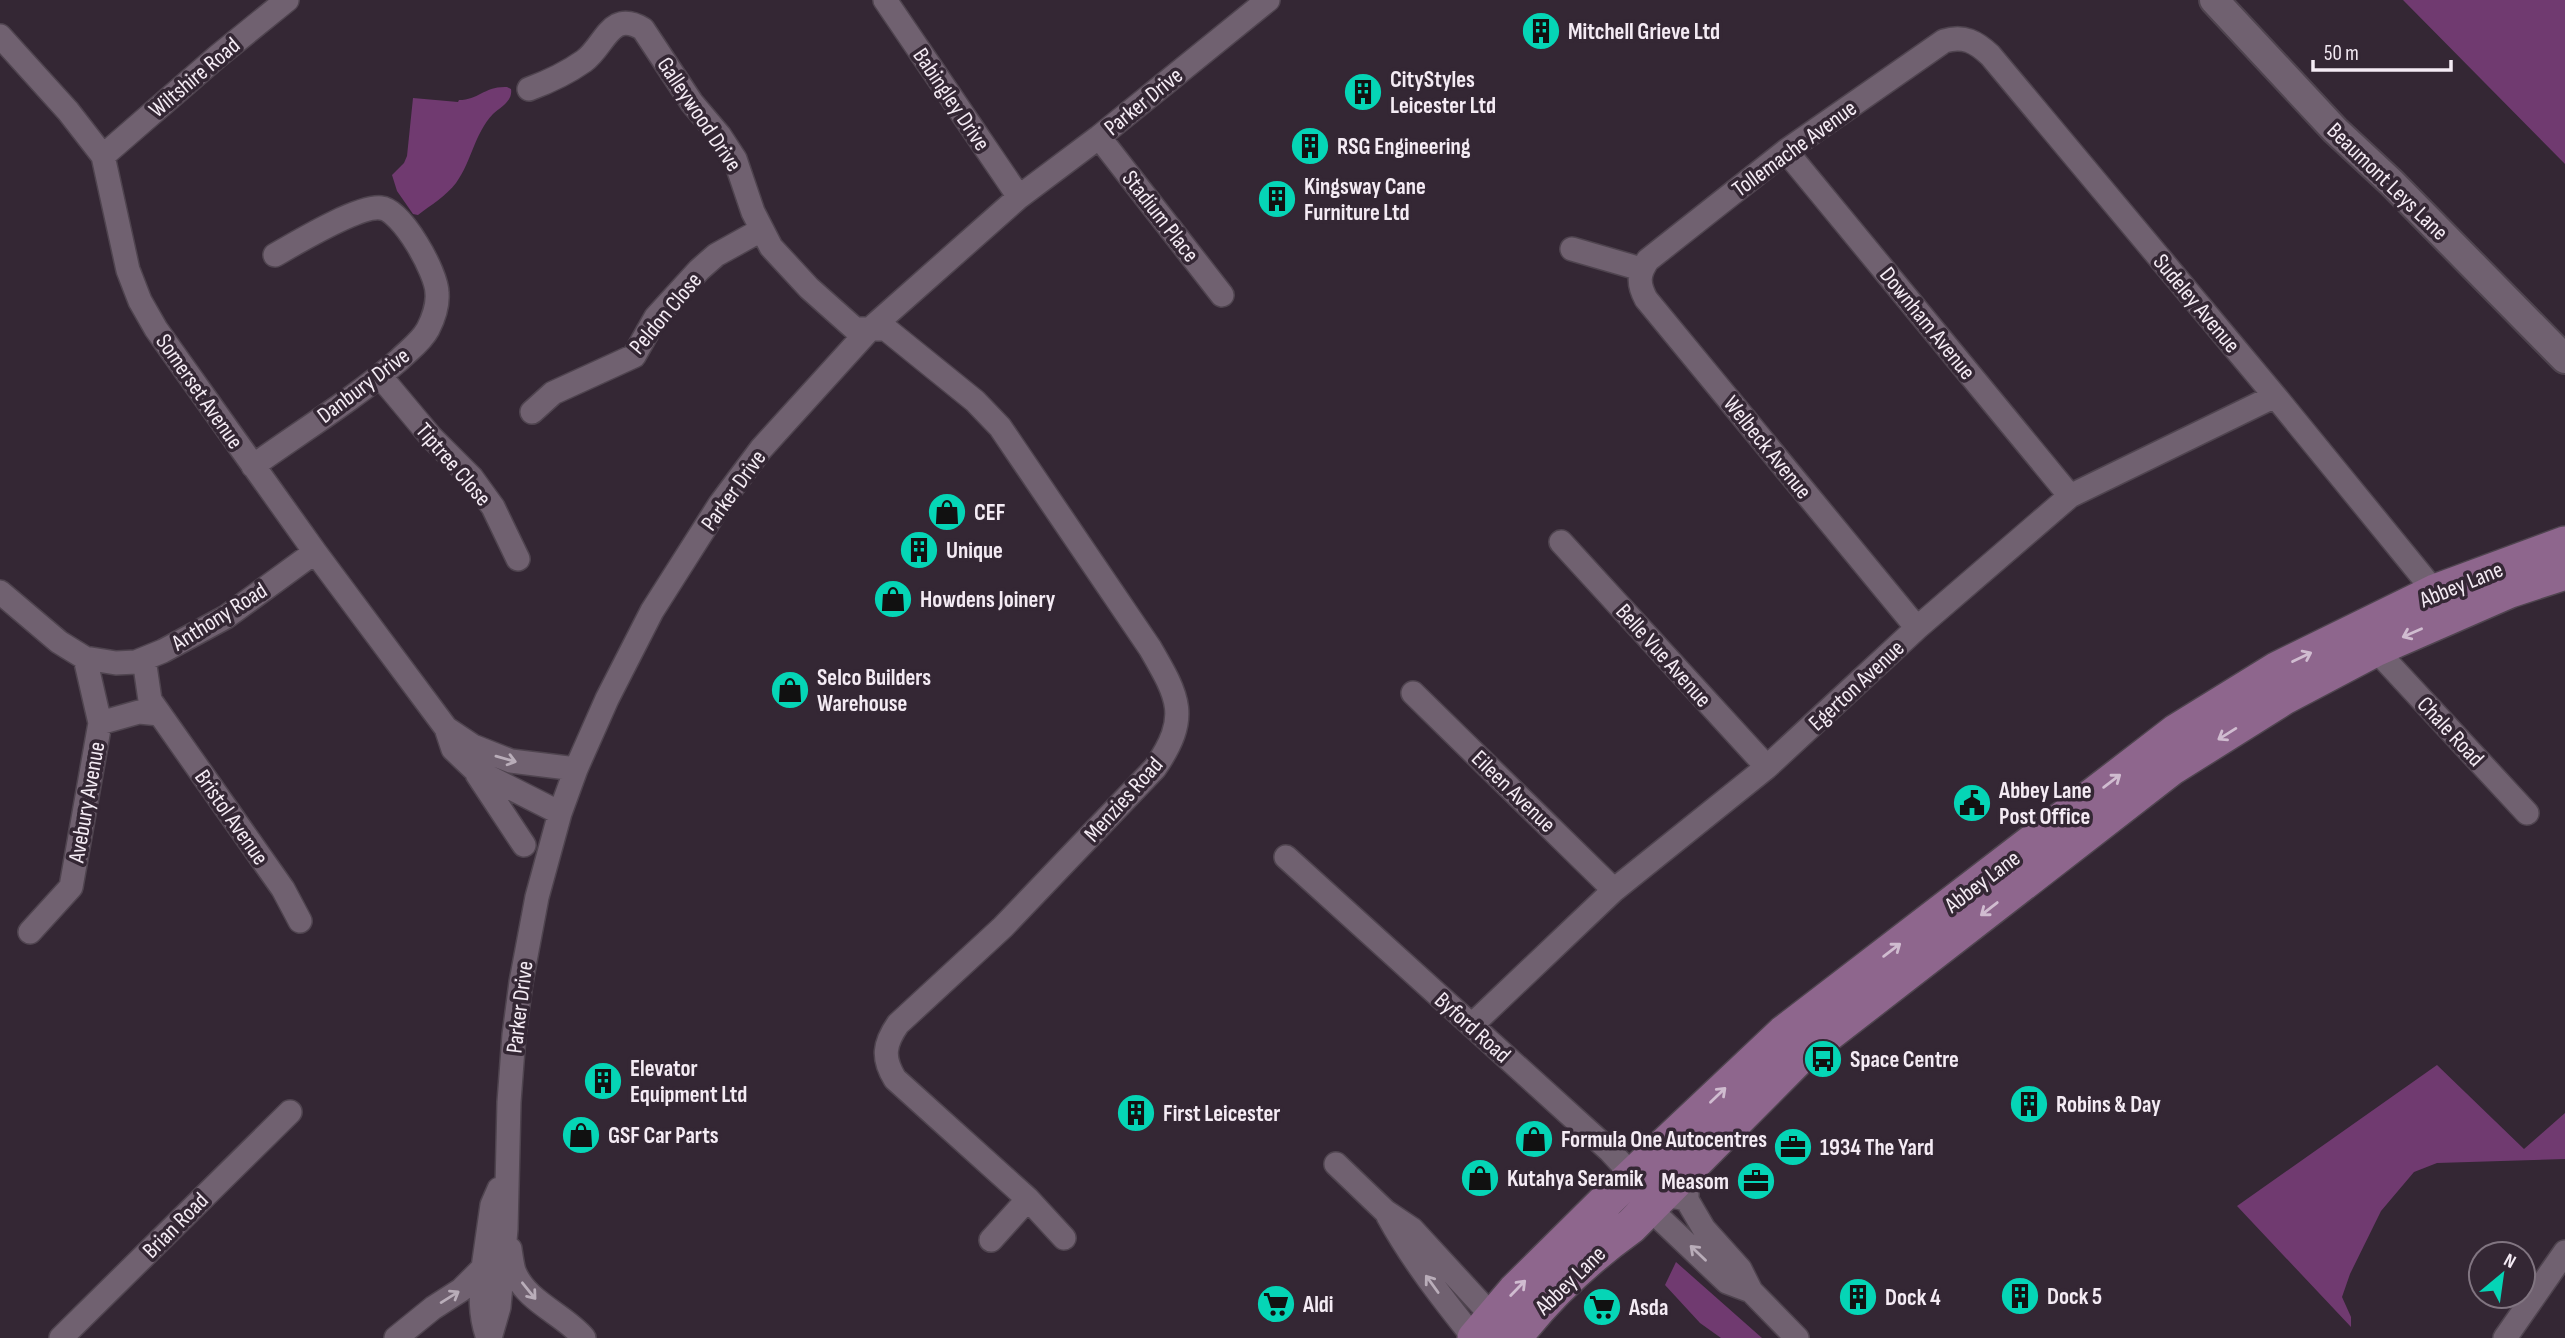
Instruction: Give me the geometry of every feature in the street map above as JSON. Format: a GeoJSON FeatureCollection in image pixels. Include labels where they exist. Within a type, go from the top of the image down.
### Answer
{"type":"FeatureCollection","features":[{"type":"Feature","properties":{"kind":"main road","name":"Abbey Lane"},"geometry":{"type":"LineString","coordinates":[[1493,1332],[1631,1226],[1784,1033],[2176,732],[2277,669],[2435,592],[2565,544]]}},
{"type":"Feature","properties":{"kind":"main road","name":"Abbey Lane"},"geometry":{"type":"LineString","coordinates":[[1493,1332],[1515,1291],[1566,1242],[1620,1203],[1654,1195],[1691,1166],[1802,1054],[2172,768],[2284,697],[2375,649],[2510,590],[2565,572]]}},
{"type":"Feature","properties":{"kind":"street","name":"Wiltshire Road"},"geometry":{"type":"LineString","coordinates":[[103,156],[287,0]]}},
{"type":"Feature","properties":{"kind":"street","name":"Parker Drive"},"geometry":{"type":"LineString","coordinates":[[489,1338],[499,1307],[506,1228],[514,1035],[537,897],[560,813],[576,769],[607,699],[652,611],[720,504],[761,449],[869,330],[1019,197],[1099,137],[1268,0]]}},
{"type":"Feature","properties":{"kind":"street","name":"Beaumont Leys Lane"},"geometry":{"type":"LineString","coordinates":[[2214,0],[2335,130],[2392,183],[2565,359]]}},
{"type":"Feature","properties":{"kind":"street","name":"Babingley Drive"},"geometry":{"type":"LineString","coordinates":[[886,1],[1019,197]]}},
{"type":"Feature","properties":{"kind":"street","name":"Galleywood Drive"},"geometry":{"type":"LineString","coordinates":[[529,89],[559,76],[585,60],[609,30],[621,23],[634,24],[643,29],[692,103],[720,136],[735,159],[761,230],[771,247],[809,288],[855,330],[869,330]]}},
{"type":"Feature","properties":{"kind":"street","name":"Somerset Avenue"},"geometry":{"type":"LineString","coordinates":[[0,36],[68,111],[103,156],[128,270],[140,301],[156,329],[315,552],[446,728],[453,749],[475,770],[524,845]]}},
{"type":"Feature","properties":{"kind":"street","name":"Sudeley Avenue"},"geometry":{"type":"LineString","coordinates":[[1944,41],[1956,38],[1969,40],[1990,55],[2435,592]]}},
{"type":"Feature","properties":{"kind":"street","name":"Tollemache Avenue"},"geometry":{"type":"LineString","coordinates":[[1644,265],[1787,151],[1944,41]]}},
{"type":"Feature","properties":{"kind":"street","name":"Stadium Place"},"geometry":{"type":"LineString","coordinates":[[1099,137],[1222,295]]}},
{"type":"Feature","properties":{"kind":"street","name":"Downham Avenue"},"geometry":{"type":"LineString","coordinates":[[1787,151],[2070,496]]}},
{"type":"Feature","properties":{"kind":"street","name":"Danbury Drive"},"geometry":{"type":"LineString","coordinates":[[253,466],[380,376],[418,343],[428,330],[438,295],[429,263],[393,213],[383,208],[370,209],[317,232],[275,255]]}},
{"type":"Feature","properties":{"kind":"street","name":"Peldon Close"},"geometry":{"type":"LineString","coordinates":[[532,412],[553,393],[634,356],[656,317],[699,270],[716,255],[761,230]]}},
{"type":"Feature","properties":{"kind":"street"},"geometry":{"type":"LineString","coordinates":[[1572,249],[1644,265]]}},
{"type":"Feature","properties":{"kind":"street","name":"Welbeck Avenue"},"geometry":{"type":"LineString","coordinates":[[1644,265],[1640,289],[1646,299],[1917,628]]}},
{"type":"Feature","properties":{"kind":"street","name":"Menzies Road"},"geometry":{"type":"LineString","coordinates":[[869,330],[886,329],[975,401],[1000,427],[1150,648],[1171,684],[1175,697],[1178,712],[1174,734],[1155,768],[1003,928],[898,1024],[889,1038],[885,1052],[887,1066],[895,1079],[1028,1199],[1065,1238]]}},
{"type":"Feature","properties":{"kind":"street","name":"Tiptree Close"},"geometry":{"type":"LineString","coordinates":[[380,376],[431,437],[472,478],[493,507],[518,559]]}},
{"type":"Feature","properties":{"kind":"street","name":"Egerton Avenue"},"geometry":{"type":"LineString","coordinates":[[1472,1025],[1614,890],[1767,767],[1917,628],[2070,496],[2275,396]]}},
{"type":"Feature","properties":{"kind":"street","name":"Belle Vue Avenue"},"geometry":{"type":"LineString","coordinates":[[1561,542],[1767,767]]}},
{"type":"Feature","properties":{"kind":"street","name":"Anthony Road"},"geometry":{"type":"LineString","coordinates":[[85,658],[116,663],[144,659],[163,651],[226,617],[315,552]]}},
{"type":"Feature","properties":{"kind":"street"},"geometry":{"type":"LineString","coordinates":[[0,592],[59,642],[85,658]]}},
{"type":"Feature","properties":{"kind":"street","name":"Chale Road"},"geometry":{"type":"LineString","coordinates":[[2375,649],[2528,813]]}},
{"type":"Feature","properties":{"kind":"street","name":"Avebury Avenue"},"geometry":{"type":"LineString","coordinates":[[30,932],[71,887],[100,723],[85,658]]}},
{"type":"Feature","properties":{"kind":"street","name":"Bristol Avenue"},"geometry":{"type":"LineString","coordinates":[[144,659],[150,699],[284,889],[300,921]]}},
{"type":"Feature","properties":{"kind":"street","name":"Eileen Avenue"},"geometry":{"type":"LineString","coordinates":[[1413,693],[1614,890]]}},
{"type":"Feature","properties":{"kind":"street"},"geometry":{"type":"LineString","coordinates":[[100,723],[139,712],[160,715]]}},
{"type":"Feature","properties":{"kind":"street","name":"Somerset Avenue"},"geometry":{"type":"LineString","coordinates":[[446,728],[473,746],[511,761],[576,769]]}},
{"type":"Feature","properties":{"kind":"street","name":"Somerset Avenue"},"geometry":{"type":"LineString","coordinates":[[475,770],[560,813]]}},
{"type":"Feature","properties":{"kind":"street","name":"Byford Road"},"geometry":{"type":"LineString","coordinates":[[1286,857],[1609,1150],[1654,1195]]}},
{"type":"Feature","properties":{"kind":"street","name":"Brian Road"},"geometry":{"type":"LineString","coordinates":[[61,1338],[290,1112]]}},
{"type":"Feature","properties":{"kind":"street"},"geometry":{"type":"LineString","coordinates":[[1336,1164],[1385,1211],[1412,1229],[1493,1332]]}},
{"type":"Feature","properties":{"kind":"street","name":"Parker Drive"},"geometry":{"type":"LineString","coordinates":[[489,1338],[482,1322],[480,1298],[483,1268],[492,1205],[507,1168]]}},
{"type":"Feature","properties":{"kind":"street"},"geometry":{"type":"LineString","coordinates":[[1654,1195],[1727,1282],[1751,1291]]}},
{"type":"Feature","properties":{"kind":"street"},"geometry":{"type":"LineString","coordinates":[[1654,1195],[1704,1228],[1740,1269],[1751,1291],[1797,1338]]}},
{"type":"Feature","properties":{"kind":"street"},"geometry":{"type":"LineString","coordinates":[[991,1240],[1028,1199]]}},
{"type":"Feature","properties":{"kind":"street","name":"Parker Drive"},"geometry":{"type":"LineString","coordinates":[[506,1228],[515,1273],[535,1300],[575,1328],[584,1338]]}},
{"type":"Feature","properties":{"kind":"street"},"geometry":{"type":"LineString","coordinates":[[2505,1338],[2565,1252]]}},
{"type":"Feature","properties":{"kind":"street"},"geometry":{"type":"LineString","coordinates":[[396,1338],[433,1308],[461,1290],[483,1268]]}},
{"type":"Feature","properties":{"kind":"shaded area"},"geometry":{"type":"Polygon","coordinates":[[[2403,0],[2565,0],[2565,164],[2403,0]]]}},
{"type":"Feature","properties":{"kind":"shaded area"},"geometry":{"type":"Polygon","coordinates":[[[499,87],[511,89],[510,97],[487,122],[456,183],[418,215],[413,214],[397,191],[392,175],[407,156],[413,98],[458,102],[499,87]]]}},
{"type":"Feature","properties":{"kind":"shaded area"},"geometry":{"type":"Polygon","coordinates":[[[2437,1065],[2524,1149],[2565,1113],[2565,1159],[2437,1163],[2414,1172],[2381,1211],[2350,1274],[2342,1297],[2351,1317],[2351,1327],[2237,1206],[2437,1065]]]}},
{"type":"Feature","properties":{"kind":"shaded area"},"geometry":{"type":"Polygon","coordinates":[[[1676,1262],[1762,1338],[1721,1338],[1700,1323],[1665,1285],[1676,1262]]]}},
{"type":"Feature","properties":{"kind":"place","name":"Mitchell Grieve Ltd"},"geometry":{"type":"Point","coordinates":[1541,31]}},
{"type":"Feature","properties":{"kind":"place","name":"CityStyles Leicester Ltd"},"geometry":{"type":"Point","coordinates":[1363,92]}},
{"type":"Feature","properties":{"kind":"place","name":"RSG Engineering"},"geometry":{"type":"Point","coordinates":[1310,146]}},
{"type":"Feature","properties":{"kind":"place","name":"Kingsway Cane Furniture Ltd"},"geometry":{"type":"Point","coordinates":[1277,199]}},
{"type":"Feature","properties":{"kind":"place","name":"CEF"},"geometry":{"type":"Point","coordinates":[947,512]}},
{"type":"Feature","properties":{"kind":"place","name":"Unique"},"geometry":{"type":"Point","coordinates":[919,550]}},
{"type":"Feature","properties":{"kind":"place","name":"Howdens Joinery"},"geometry":{"type":"Point","coordinates":[893,599]}},
{"type":"Feature","properties":{"kind":"place","name":"Selco Builders Warehouse"},"geometry":{"type":"Point","coordinates":[790,690]}},
{"type":"Feature","properties":{"kind":"place","name":"Abbey Lane Post Office"},"geometry":{"type":"Point","coordinates":[1972,803]}},
{"type":"Feature","properties":{"kind":"place","name":"Space Centre"},"geometry":{"type":"Point","coordinates":[1823,1059]}},
{"type":"Feature","properties":{"kind":"place","name":"Elevator Equipment Ltd"},"geometry":{"type":"Point","coordinates":[603,1081]}},
{"type":"Feature","properties":{"kind":"place","name":"Robins & Day"},"geometry":{"type":"Point","coordinates":[2029,1104]}},
{"type":"Feature","properties":{"kind":"place","name":"First Leicester"},"geometry":{"type":"Point","coordinates":[1136,1113]}},
{"type":"Feature","properties":{"kind":"place","name":"GSF Car Parts"},"geometry":{"type":"Point","coordinates":[581,1135]}},
{"type":"Feature","properties":{"kind":"place","name":"Formula One Autocentres"},"geometry":{"type":"Point","coordinates":[1534,1139]}},
{"type":"Feature","properties":{"kind":"place","name":"1934 The Yard"},"geometry":{"type":"Point","coordinates":[1793,1147]}},
{"type":"Feature","properties":{"kind":"place","name":"Kutahya Seramik"},"geometry":{"type":"Point","coordinates":[1480,1178]}},
{"type":"Feature","properties":{"kind":"place","name":"Measom"},"geometry":{"type":"Point","coordinates":[1756,1181]}},
{"type":"Feature","properties":{"kind":"place","name":"Dock 5"},"geometry":{"type":"Point","coordinates":[2020,1296]}},
{"type":"Feature","properties":{"kind":"place","name":"Dock 4"},"geometry":{"type":"Point","coordinates":[1858,1297]}},
{"type":"Feature","properties":{"kind":"place","name":"Aldi"},"geometry":{"type":"Point","coordinates":[1276,1304]}},
{"type":"Feature","properties":{"kind":"place","name":"Asda"},"geometry":{"type":"Point","coordinates":[1602,1307]}}]}
